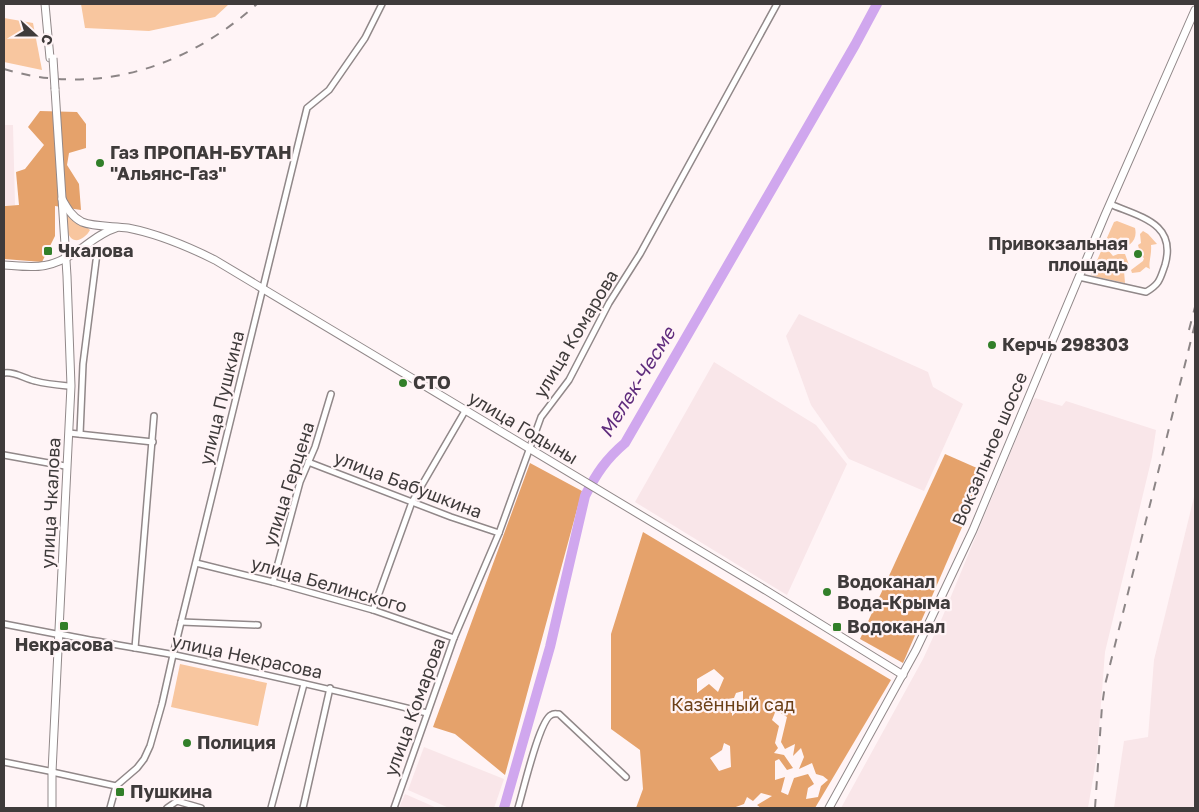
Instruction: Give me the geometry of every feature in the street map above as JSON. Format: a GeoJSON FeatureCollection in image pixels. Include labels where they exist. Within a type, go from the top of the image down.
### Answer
{"type":"FeatureCollection","features":[{"type":"Feature","properties":{"kind":"main road","name":"улица Чкалова"},"geometry":{"type":"LineString","coordinates":[[47,4],[54,90],[70,386],[50,772],[51,808]]}},
{"type":"Feature","properties":{"kind":"main road","name":"Вокзальное шоссе"},"geometry":{"type":"LineString","coordinates":[[829,808],[903,675],[973,530],[1110,204],[1195,10]]}},
{"type":"Feature","properties":{"kind":"main road","name":"улица Годыны"},"geometry":{"type":"LineString","coordinates":[[60,199],[70,213],[82,222],[144,232],[187,246],[263,287],[903,675]]}},
{"type":"Feature","properties":{"kind":"main road"},"geometry":{"type":"LineString","coordinates":[[4,265],[50,266],[64,259],[101,234],[119,227]]}},
{"type":"Feature","properties":{"kind":"street","name":"улица Пушкина"},"geometry":{"type":"LineString","coordinates":[[116,786],[137,768],[144,759],[150,746],[162,704],[172,655],[307,108],[329,90],[365,38],[382,4]]}},
{"type":"Feature","properties":{"kind":"street","name":"улица Комарова"},"geometry":{"type":"LineString","coordinates":[[394,808],[454,638],[498,533],[541,417],[569,380],[609,303],[640,254],[777,4]]}},
{"type":"Feature","properties":{"kind":"street"},"geometry":{"type":"LineString","coordinates":[[1079,277],[1146,292],[1159,283],[1167,255],[1167,243],[1162,230],[1152,222],[1110,204]]}},
{"type":"Feature","properties":{"kind":"street"},"geometry":{"type":"LineString","coordinates":[[80,434],[83,364],[97,253]]}},
{"type":"Feature","properties":{"kind":"street"},"geometry":{"type":"LineString","coordinates":[[4,373],[9,372],[51,385],[70,386]]}},
{"type":"Feature","properties":{"kind":"street","name":"улица Герцена"},"geometry":{"type":"LineString","coordinates":[[273,582],[300,482],[316,447],[331,394]]}},
{"type":"Feature","properties":{"kind":"street"},"geometry":{"type":"LineString","coordinates":[[373,610],[412,502],[465,411]]}},
{"type":"Feature","properties":{"kind":"street"},"geometry":{"type":"LineString","coordinates":[[135,648],[154,416]]}},
{"type":"Feature","properties":{"kind":"street"},"geometry":{"type":"LineString","coordinates":[[68,433],[153,442]]}},
{"type":"Feature","properties":{"kind":"street"},"geometry":{"type":"LineString","coordinates":[[4,455],[66,466]]}},
{"type":"Feature","properties":{"kind":"street","name":"улица Бабушкина"},"geometry":{"type":"LineString","coordinates":[[308,462],[498,533]]}},
{"type":"Feature","properties":{"kind":"street","name":"улица Белинского"},"geometry":{"type":"LineString","coordinates":[[196,563],[373,610],[454,638]]}},
{"type":"Feature","properties":{"kind":"street"},"geometry":{"type":"LineString","coordinates":[[181,622],[258,624]]}},
{"type":"Feature","properties":{"kind":"street","name":"улица Некрасова"},"geometry":{"type":"LineString","coordinates":[[4,624],[172,655],[330,688],[427,713]]}},
{"type":"Feature","properties":{"kind":"street"},"geometry":{"type":"LineString","coordinates":[[271,808],[304,684]]}},
{"type":"Feature","properties":{"kind":"street"},"geometry":{"type":"LineString","coordinates":[[303,808],[330,688]]}},
{"type":"Feature","properties":{"kind":"street"},"geometry":{"type":"LineString","coordinates":[[518,808],[541,729],[550,715],[559,714],[626,777]]}},
{"type":"Feature","properties":{"kind":"street"},"geometry":{"type":"LineString","coordinates":[[4,762],[116,786],[110,808]]}},
{"type":"Feature","properties":{"kind":"street"},"geometry":{"type":"LineString","coordinates":[[168,808],[177,802],[201,808]]}},
{"type":"Feature","properties":{"kind":"shaded area"},"geometry":{"type":"Polygon","coordinates":[[[81,4],[229,4],[215,17],[149,31],[85,28],[81,4]]]}},
{"type":"Feature","properties":{"kind":"shaded area"},"geometry":{"type":"Polygon","coordinates":[[[4,18],[33,23],[42,70],[4,62],[4,18]]]}},
{"type":"Feature","properties":{"kind":"shaded area"},"geometry":{"type":"Polygon","coordinates":[[[40,111],[77,112],[86,124],[86,148],[69,153],[67,165],[79,184],[81,210],[55,206],[55,236],[42,262],[4,259],[4,206],[19,205],[16,172],[25,169],[44,145],[28,127],[40,111]]]}},
{"type":"Feature","properties":{"kind":"shaded area"},"geometry":{"type":"Polygon","coordinates":[[[4,125],[13,125],[15,205],[4,205],[4,125]]]}},
{"type":"Feature","properties":{"kind":"shaded area"},"geometry":{"type":"Polygon","coordinates":[[[66,211],[90,230],[79,240],[73,239],[68,233],[66,228],[66,211]]]}},
{"type":"Feature","properties":{"kind":"shaded area"},"geometry":{"type":"Polygon","coordinates":[[[1117,221],[1135,228],[1136,233],[1132,243],[1126,247],[1119,251],[1117,248],[1124,243],[1121,237],[1108,250],[1113,256],[1125,254],[1129,265],[1124,271],[1125,283],[1091,274],[1114,222],[1117,221]]]}},
{"type":"Feature","properties":{"kind":"shaded area"},"geometry":{"type":"Polygon","coordinates":[[[1143,231],[1157,244],[1151,245],[1150,269],[1146,267],[1140,272],[1132,273],[1131,270],[1143,261],[1144,258],[1141,256],[1138,245],[1141,243],[1140,234],[1143,231]]]}},
{"type":"Feature","properties":{"kind":"shaded area"},"geometry":{"type":"Polygon","coordinates":[[[799,314],[928,372],[933,387],[963,404],[924,491],[849,459],[811,405],[786,336],[799,314]]]}},
{"type":"Feature","properties":{"kind":"shaded area"},"geometry":{"type":"Polygon","coordinates":[[[714,362],[816,425],[847,464],[787,595],[635,502],[714,362]]]}},
{"type":"Feature","properties":{"kind":"shaded area"},"geometry":{"type":"Polygon","coordinates":[[[1035,398],[1062,406],[1066,401],[1156,430],[1152,457],[1105,652],[1097,755],[1088,808],[841,808],[923,659],[942,618],[1031,403],[1035,398]]]}},
{"type":"Feature","properties":{"kind":"shaded area"},"geometry":{"type":"Polygon","coordinates":[[[945,454],[986,472],[903,663],[860,639],[945,454]]]}},
{"type":"Feature","properties":{"kind":"shaded area"},"geometry":{"type":"Polygon","coordinates":[[[530,463],[582,491],[505,775],[455,734],[433,727],[530,463]]]}},
{"type":"Feature","properties":{"kind":"shaded area"},"geometry":{"type":"Polygon","coordinates":[[[1195,493],[1195,801],[1193,808],[1114,808],[1124,741],[1148,737],[1154,660],[1195,493]]]}},
{"type":"Feature","properties":{"kind":"shaded area","name":"Казённый сад"},"geometry":{"type":"Polygon","coordinates":[[[643,532],[891,680],[815,808],[761,808],[757,805],[772,796],[761,793],[753,801],[747,797],[744,804],[733,808],[636,808],[643,789],[640,750],[611,729],[611,634],[643,532]],[[714,669],[697,679],[697,693],[709,684],[718,692],[724,678],[714,669]],[[743,691],[736,693],[734,698],[727,699],[726,708],[732,709],[732,716],[743,705],[743,691]],[[776,710],[772,720],[779,726],[775,743],[778,748],[774,753],[784,755],[793,768],[787,770],[779,759],[775,761],[775,780],[785,777],[781,792],[788,795],[794,778],[808,774],[814,784],[808,788],[806,799],[818,797],[821,786],[828,780],[816,774],[812,763],[799,769],[804,757],[801,748],[793,756],[795,744],[785,749],[781,742],[787,717],[776,710]],[[724,743],[722,750],[710,758],[719,771],[731,767],[730,746],[724,743]]]}},
{"type":"Feature","properties":{"kind":"shaded area"},"geometry":{"type":"Polygon","coordinates":[[[180,664],[267,683],[258,726],[171,707],[180,664]]]}},
{"type":"Feature","properties":{"kind":"shaded area"},"geometry":{"type":"Polygon","coordinates":[[[424,747],[504,779],[494,808],[449,808],[408,790],[424,747]]]}},
{"type":"Feature","properties":{"kind":"shaded area"},"geometry":{"type":"Polygon","coordinates":[[[405,794],[437,808],[399,808],[405,794]]]}},
{"type":"Feature","properties":{"kind":"waterway","name":"Мелек-Чесме"},"geometry":{"type":"LineString","coordinates":[[504,808],[550,647],[585,496],[602,467],[625,443],[877,4]]}},
{"type":"Feature","properties":{"kind":"railway"},"geometry":{"type":"LineString","coordinates":[[4,69],[39,77],[73,80],[139,71],[171,60],[201,45],[230,26],[257,4]]}},
{"type":"Feature","properties":{"kind":"railway"},"geometry":{"type":"LineString","coordinates":[[1189,330],[1195,307]]}},
{"type":"Feature","properties":{"kind":"railway"},"geometry":{"type":"LineString","coordinates":[[1095,808],[1105,685],[1195,324]]}},
{"type":"Feature","properties":{"kind":"place","name":"Газ ПРОПАН-БУТАН \"Альянс-Газ\""},"geometry":{"type":"Point","coordinates":[100,163]}},
{"type":"Feature","properties":{"kind":"place","name":"Чкалова"},"geometry":{"type":"Point","coordinates":[48,251]}},
{"type":"Feature","properties":{"kind":"place","name":"Привокзальная площадь"},"geometry":{"type":"Point","coordinates":[1138,254]}},
{"type":"Feature","properties":{"kind":"place","name":"Керчь 298303"},"geometry":{"type":"Point","coordinates":[992,345]}},
{"type":"Feature","properties":{"kind":"place","name":"СТО"},"geometry":{"type":"Point","coordinates":[403,383]}},
{"type":"Feature","properties":{"kind":"place","name":"Водоканал Вода-Крыма"},"geometry":{"type":"Point","coordinates":[827,592]}},
{"type":"Feature","properties":{"kind":"place","name":"Некрасова"},"geometry":{"type":"Point","coordinates":[64,626]}},
{"type":"Feature","properties":{"kind":"place","name":"Водоканал"},"geometry":{"type":"Point","coordinates":[837,627]}},
{"type":"Feature","properties":{"kind":"place","name":"Полиция"},"geometry":{"type":"Point","coordinates":[187,743]}},
{"type":"Feature","properties":{"kind":"place","name":"Пушкина"},"geometry":{"type":"Point","coordinates":[120,792]}}]}
